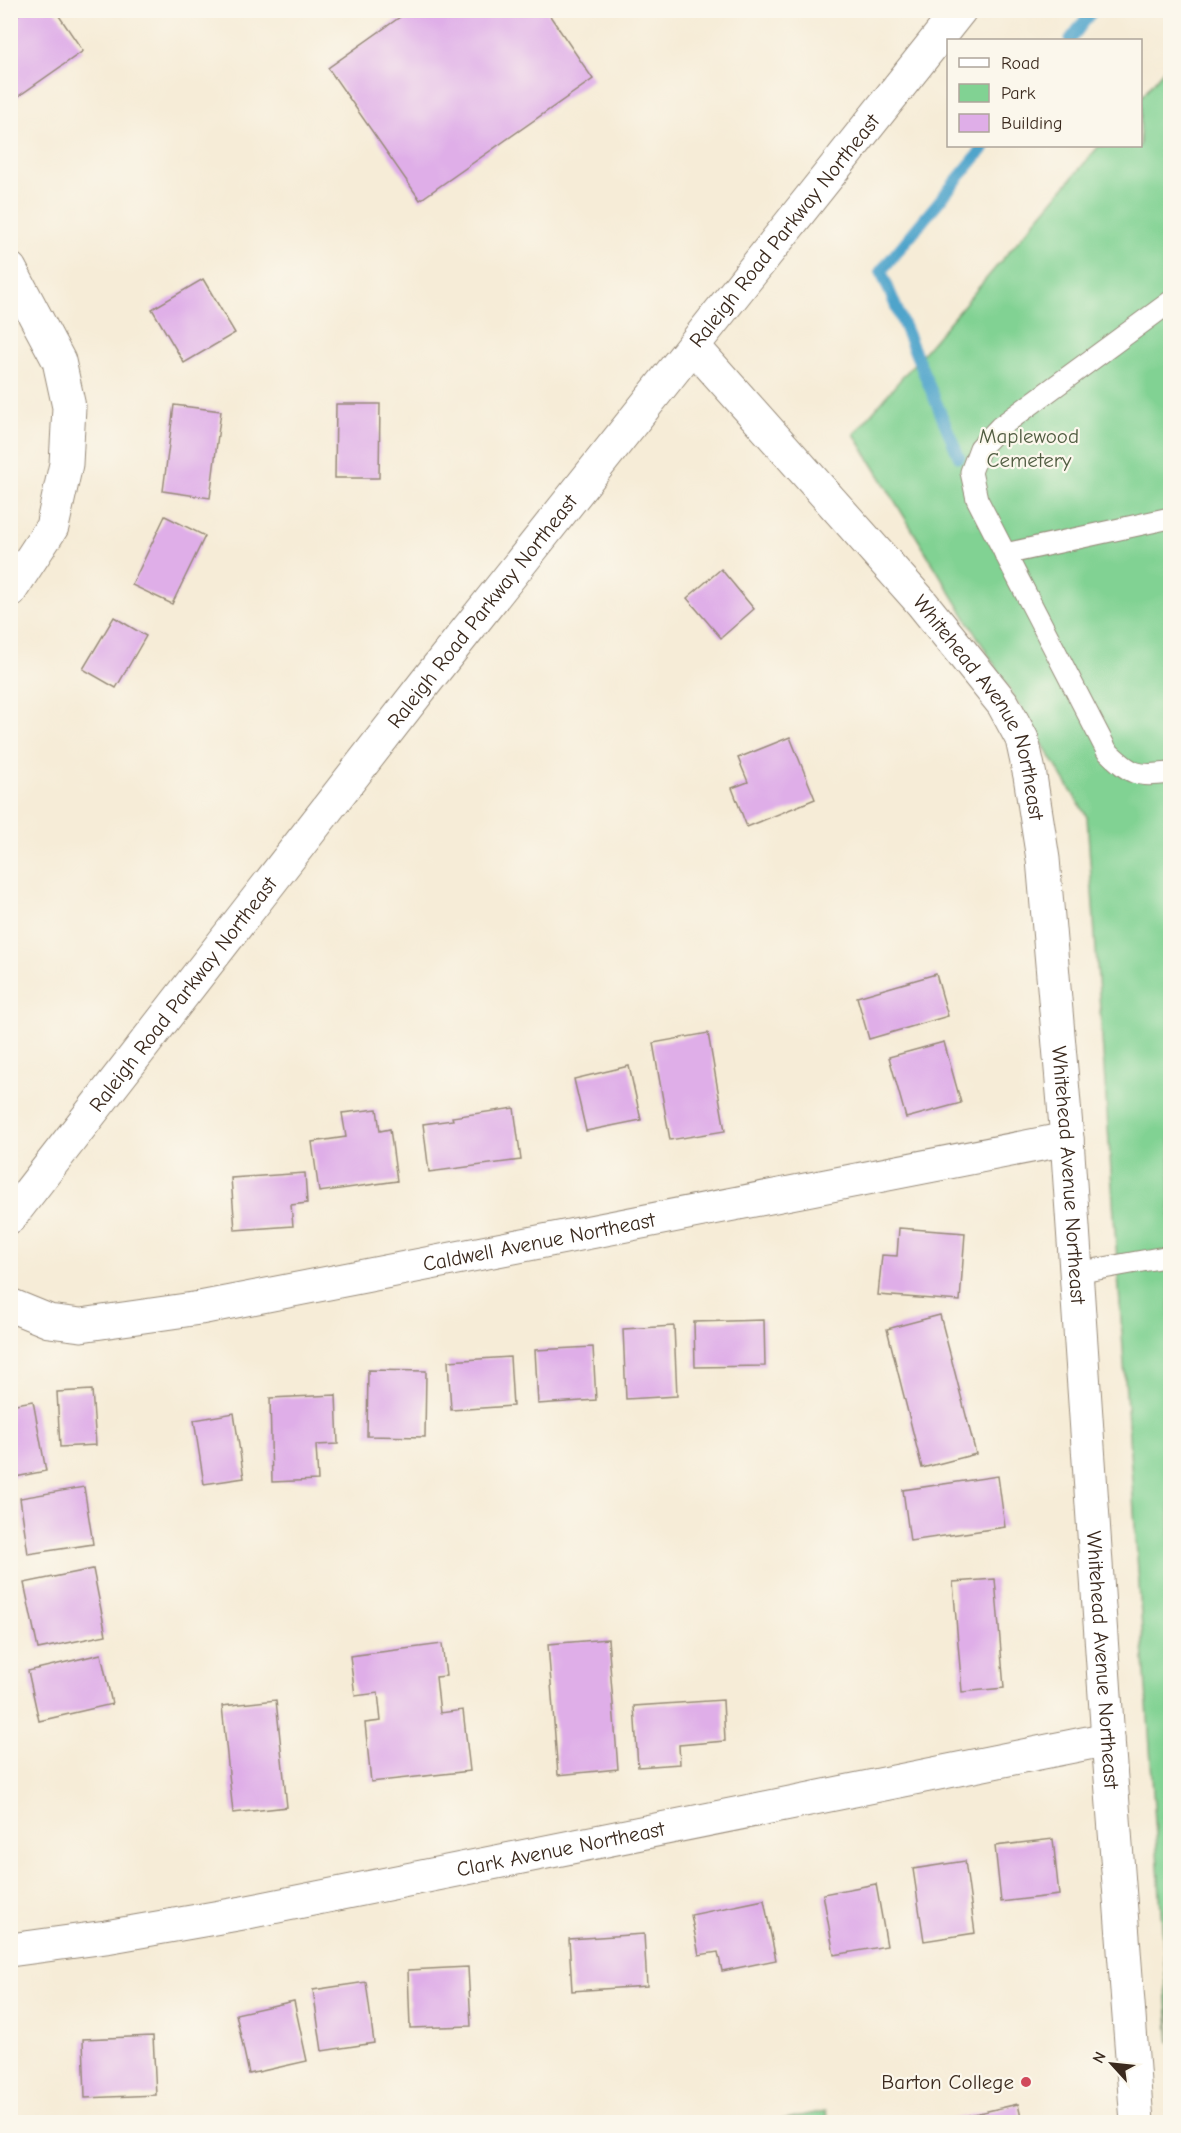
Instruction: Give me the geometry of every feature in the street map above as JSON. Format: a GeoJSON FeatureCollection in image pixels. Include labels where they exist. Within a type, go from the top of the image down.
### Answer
{"type":"FeatureCollection","features":[{"type":"Feature","properties":{"kind":"street","name":"Raleigh Road Parkway Northeast"},"geometry":{"type":"LineString","coordinates":[[10,1217],[425,682],[960,10]]}},
{"type":"Feature","properties":{"kind":"street"},"geometry":{"type":"LineString","coordinates":[[10,269],[59,361],[69,407],[66,464],[52,527],[10,591]]}},
{"type":"Feature","properties":{"kind":"street","name":"Whitehead Avenue Northeast"},"geometry":{"type":"LineString","coordinates":[[694,346],[921,602],[1003,704],[1022,739],[1043,860],[1067,1139],[1137,2122]]}},
{"type":"Feature","properties":{"kind":"street","name":"Caldwell Avenue Northeast"},"geometry":{"type":"LineString","coordinates":[[10,1305],[49,1321],[81,1325],[200,1308],[1067,1139]]}},
{"type":"Feature","properties":{"kind":"street","name":"Clark Avenue Northeast"},"geometry":{"type":"LineString","coordinates":[[10,1950],[106,1937],[243,1913],[1108,1739]]}},
{"type":"Feature","properties":{"kind":"lane"},"geometry":{"type":"LineString","coordinates":[[1170,302],[1000,427],[980,448],[972,472],[977,499],[1107,752],[1127,770],[1149,776],[1170,773]]}},
{"type":"Feature","properties":{"kind":"lane"},"geometry":{"type":"LineString","coordinates":[[1005,554],[1170,518]]}},
{"type":"Feature","properties":{"kind":"lane"},"geometry":{"type":"LineString","coordinates":[[1076,1274],[1170,1256]]}},
{"type":"Feature","properties":{"kind":"green space","name":"Maplewood Cemetery"},"geometry":{"type":"Polygon","coordinates":[[[1170,62],[1170,2043],[1087,817],[854,434],[1098,147],[1142,147],[1142,96],[1170,62]]]}},
{"type":"Feature","properties":{"kind":"green space"},"geometry":{"type":"Polygon","coordinates":[[[826,2111],[828,2122],[771,2122],[826,2111]]]}},
{"type":"Feature","properties":{"kind":"building"},"geometry":{"type":"Polygon","coordinates":[[[25,10],[55,10],[83,51],[13,100],[10,97],[10,20],[25,10]]]}},
{"type":"Feature","properties":{"kind":"building"},"geometry":{"type":"Polygon","coordinates":[[[410,10],[546,10],[593,79],[420,200],[328,68],[410,10]]]}},
{"type":"Feature","properties":{"kind":"building"},"geometry":{"type":"Polygon","coordinates":[[[203,279],[235,333],[184,363],[152,309],[203,279]]]}},
{"type":"Feature","properties":{"kind":"building"},"geometry":{"type":"Polygon","coordinates":[[[336,404],[380,404],[379,478],[335,478],[336,404]]]}},
{"type":"Feature","properties":{"kind":"building"},"geometry":{"type":"Polygon","coordinates":[[[174,405],[221,411],[210,498],[163,491],[174,405]]]}},
{"type":"Feature","properties":{"kind":"building"},"geometry":{"type":"Polygon","coordinates":[[[165,516],[205,536],[172,604],[132,585],[165,516]]]}},
{"type":"Feature","properties":{"kind":"building"},"geometry":{"type":"Polygon","coordinates":[[[721,569],[754,609],[721,638],[687,598],[721,569]]]}},
{"type":"Feature","properties":{"kind":"building"},"geometry":{"type":"Polygon","coordinates":[[[114,617],[146,636],[116,688],[83,669],[114,617]]]}},
{"type":"Feature","properties":{"kind":"building"},"geometry":{"type":"Polygon","coordinates":[[[790,737],[815,799],[747,827],[732,788],[748,782],[738,758],[790,737]]]}},
{"type":"Feature","properties":{"kind":"building"},"geometry":{"type":"Polygon","coordinates":[[[936,974],[948,1016],[869,1039],[857,997],[936,974]]]}},
{"type":"Feature","properties":{"kind":"building"},"geometry":{"type":"Polygon","coordinates":[[[708,1033],[725,1131],[670,1140],[653,1043],[708,1033]]]}},
{"type":"Feature","properties":{"kind":"building"},"geometry":{"type":"Polygon","coordinates":[[[944,1042],[961,1103],[906,1118],[889,1057],[944,1042]]]}},
{"type":"Feature","properties":{"kind":"building"},"geometry":{"type":"Polygon","coordinates":[[[629,1066],[641,1120],[586,1131],[574,1079],[629,1066]]]}},
{"type":"Feature","properties":{"kind":"building"},"geometry":{"type":"Polygon","coordinates":[[[514,1108],[521,1160],[429,1172],[423,1124],[453,1120],[452,1117],[514,1108]]]}},
{"type":"Feature","properties":{"kind":"building"},"geometry":{"type":"Polygon","coordinates":[[[377,1109],[380,1131],[390,1129],[397,1181],[319,1192],[312,1142],[346,1137],[342,1113],[377,1109]]]}},
{"type":"Feature","properties":{"kind":"building"},"geometry":{"type":"Polygon","coordinates":[[[305,1173],[307,1203],[291,1205],[293,1226],[235,1230],[231,1178],[305,1173]]]}},
{"type":"Feature","properties":{"kind":"building"},"geometry":{"type":"Polygon","coordinates":[[[899,1228],[965,1233],[960,1301],[878,1295],[882,1255],[897,1256],[899,1228]]]}},
{"type":"Feature","properties":{"kind":"building"},"geometry":{"type":"Polygon","coordinates":[[[940,1315],[976,1454],[922,1468],[887,1329],[940,1315]]]}},
{"type":"Feature","properties":{"kind":"building"},"geometry":{"type":"Polygon","coordinates":[[[764,1320],[765,1366],[695,1367],[694,1322],[764,1320]]]}},
{"type":"Feature","properties":{"kind":"building"},"geometry":{"type":"Polygon","coordinates":[[[674,1326],[677,1396],[626,1399],[623,1329],[674,1326]]]}},
{"type":"Feature","properties":{"kind":"building"},"geometry":{"type":"Polygon","coordinates":[[[593,1347],[596,1400],[538,1404],[535,1350],[593,1347]]]}},
{"type":"Feature","properties":{"kind":"building"},"geometry":{"type":"Polygon","coordinates":[[[510,1357],[513,1406],[451,1410],[448,1361],[510,1357]]]}},
{"type":"Feature","properties":{"kind":"building"},"geometry":{"type":"Polygon","coordinates":[[[368,1370],[426,1371],[425,1437],[367,1436],[368,1370]]]}},
{"type":"Feature","properties":{"kind":"building"},"geometry":{"type":"Polygon","coordinates":[[[92,1390],[96,1445],[60,1447],[57,1392],[92,1390]]]}},
{"type":"Feature","properties":{"kind":"building"},"geometry":{"type":"Polygon","coordinates":[[[336,1395],[338,1444],[316,1445],[318,1480],[272,1482],[270,1398],[336,1395]]]}},
{"type":"Feature","properties":{"kind":"building"},"geometry":{"type":"Polygon","coordinates":[[[33,1401],[46,1471],[10,1478],[10,1405],[33,1401]]]}},
{"type":"Feature","properties":{"kind":"building"},"geometry":{"type":"Polygon","coordinates":[[[234,1413],[244,1478],[204,1484],[194,1420],[234,1413]]]}},
{"type":"Feature","properties":{"kind":"building"},"geometry":{"type":"Polygon","coordinates":[[[998,1476],[1005,1527],[910,1541],[903,1490],[998,1476]]]}},
{"type":"Feature","properties":{"kind":"building"},"geometry":{"type":"Polygon","coordinates":[[[84,1487],[93,1544],[28,1554],[20,1498],[84,1487]]]}},
{"type":"Feature","properties":{"kind":"building"},"geometry":{"type":"Polygon","coordinates":[[[93,1569],[106,1635],[38,1649],[24,1583],[93,1569]]]}},
{"type":"Feature","properties":{"kind":"building"},"geometry":{"type":"Polygon","coordinates":[[[995,1579],[1004,1688],[962,1692],[953,1582],[995,1579]]]}},
{"type":"Feature","properties":{"kind":"building"},"geometry":{"type":"Polygon","coordinates":[[[608,1639],[618,1769],[558,1775],[548,1644],[608,1639]]]}},
{"type":"Feature","properties":{"kind":"building"},"geometry":{"type":"Polygon","coordinates":[[[442,1644],[446,1676],[436,1677],[440,1713],[463,1710],[470,1771],[371,1782],[365,1723],[381,1721],[378,1693],[355,1696],[350,1656],[442,1644]]]}},
{"type":"Feature","properties":{"kind":"building"},"geometry":{"type":"Polygon","coordinates":[[[101,1654],[112,1704],[39,1721],[28,1671],[101,1654]]]}},
{"type":"Feature","properties":{"kind":"building"},"geometry":{"type":"Polygon","coordinates":[[[276,1700],[287,1807],[233,1813],[222,1706],[276,1700]]]}},
{"type":"Feature","properties":{"kind":"building"},"geometry":{"type":"Polygon","coordinates":[[[723,1700],[725,1741],[679,1745],[680,1764],[638,1767],[634,1706],[723,1700]]]}},
{"type":"Feature","properties":{"kind":"building"},"geometry":{"type":"Polygon","coordinates":[[[1053,1839],[1059,1895],[1001,1902],[995,1846],[1053,1839]]]}},
{"type":"Feature","properties":{"kind":"building"},"geometry":{"type":"Polygon","coordinates":[[[965,1861],[975,1933],[924,1941],[913,1869],[965,1861]]]}},
{"type":"Feature","properties":{"kind":"building"},"geometry":{"type":"Polygon","coordinates":[[[876,1884],[887,1946],[834,1955],[823,1894],[876,1884]]]}},
{"type":"Feature","properties":{"kind":"building"},"geometry":{"type":"Polygon","coordinates":[[[764,1900],[776,1960],[722,1971],[718,1952],[699,1955],[691,1915],[764,1900]]]}},
{"type":"Feature","properties":{"kind":"building"},"geometry":{"type":"Polygon","coordinates":[[[644,1934],[647,1986],[572,1991],[569,1939],[644,1934]]]}},
{"type":"Feature","properties":{"kind":"building"},"geometry":{"type":"Polygon","coordinates":[[[468,1967],[471,2026],[410,2028],[408,1970],[468,1967]]]}},
{"type":"Feature","properties":{"kind":"building"},"geometry":{"type":"Polygon","coordinates":[[[366,1982],[374,2043],[322,2051],[313,1990],[366,1982]]]}},
{"type":"Feature","properties":{"kind":"building"},"geometry":{"type":"Polygon","coordinates":[[[294,2001],[307,2061],[249,2074],[236,2014],[294,2001]]]}},
{"type":"Feature","properties":{"kind":"building"},"geometry":{"type":"Polygon","coordinates":[[[153,2036],[156,2095],[85,2098],[83,2039],[153,2036]]]}},
{"type":"Feature","properties":{"kind":"building"},"geometry":{"type":"Polygon","coordinates":[[[1018,2104],[1022,2122],[940,2122],[1018,2104]]]}},
{"type":"Feature","properties":{"kind":"waterway"},"geometry":{"type":"LineString","coordinates":[[1071,39],[1093,10]]}},
{"type":"Feature","properties":{"kind":"waterway"},"geometry":{"type":"LineString","coordinates":[[959,457],[881,271],[984,147]]}},
{"type":"Feature","properties":{"kind":"place","name":"Barton College"},"geometry":{"type":"Point","coordinates":[1026,2082]}}]}
